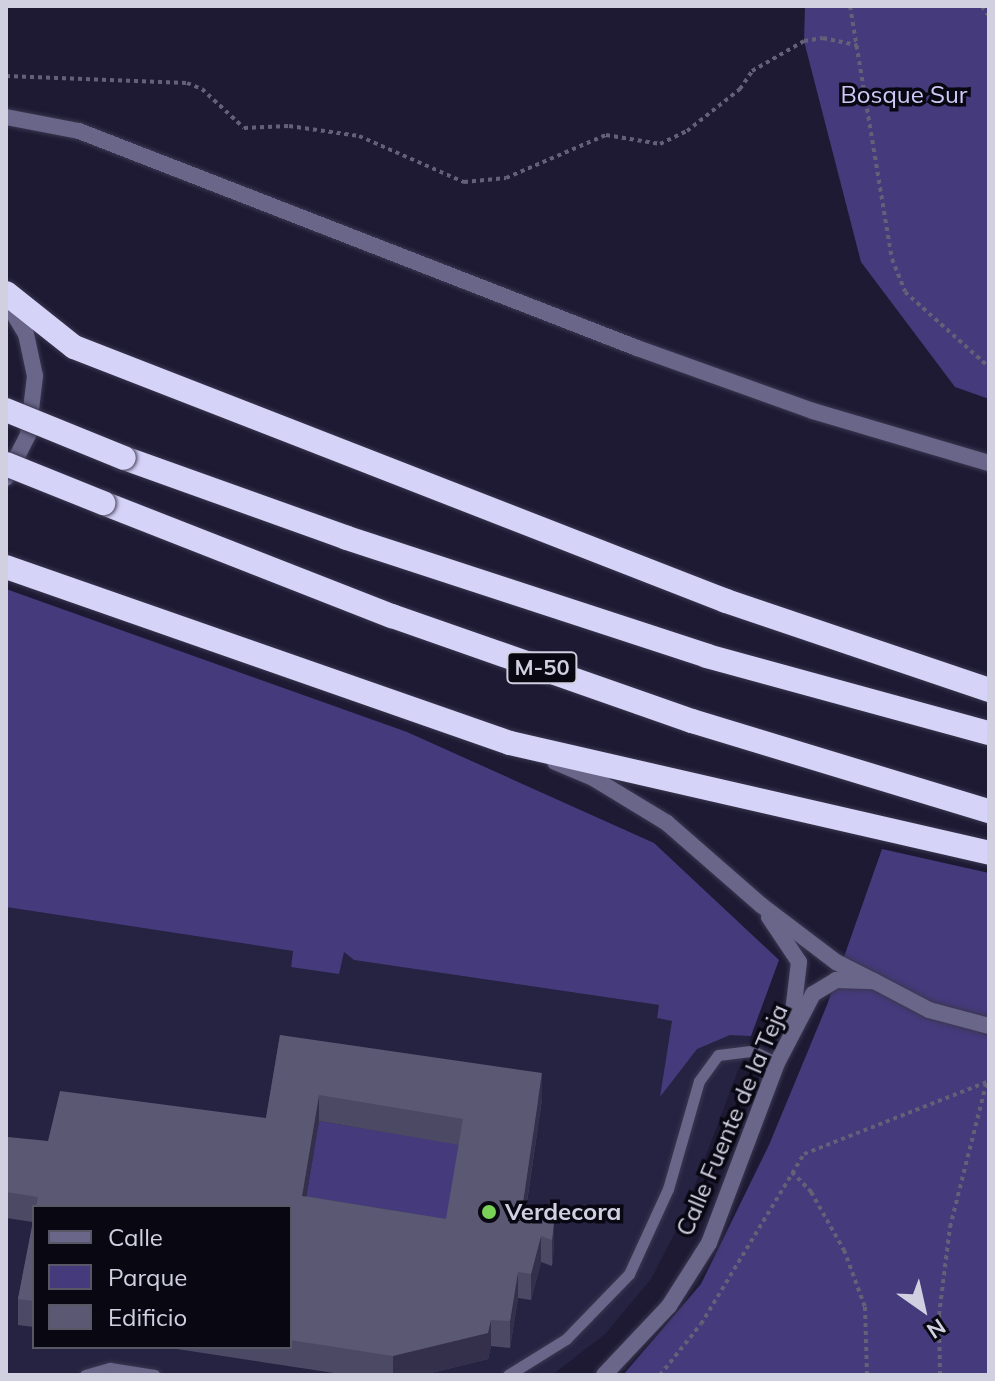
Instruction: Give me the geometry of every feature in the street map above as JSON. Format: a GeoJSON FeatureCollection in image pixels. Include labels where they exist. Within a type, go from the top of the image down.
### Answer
{"type":"FeatureCollection","features":[{"type":"Feature","properties":{"kind":"highway"},"geometry":{"type":"LineString","coordinates":[[6,293],[74,347],[726,601],[989,690]]}},
{"type":"Feature","properties":{"kind":"highway","name":"M-50"},"geometry":{"type":"LineString","coordinates":[[6,410],[124,458],[347,538],[707,656],[989,733]]}},
{"type":"Feature","properties":{"kind":"highway","name":"M-50"},"geometry":{"type":"LineString","coordinates":[[6,464],[392,616],[647,705],[989,811]]}},
{"type":"Feature","properties":{"kind":"highway"},"geometry":{"type":"LineString","coordinates":[[6,567],[510,743],[989,853]]}},
{"type":"Feature","properties":{"kind":"street"},"geometry":{"type":"LineString","coordinates":[[6,117],[79,131],[637,348],[813,411],[989,463]]}},
{"type":"Feature","properties":{"kind":"street"},"geometry":{"type":"LineString","coordinates":[[6,301],[26,334],[35,376],[28,435],[6,478]]}},
{"type":"Feature","properties":{"kind":"street"},"geometry":{"type":"LineString","coordinates":[[510,743],[593,778],[667,823],[761,905],[836,962],[929,1010],[989,1026]]}},
{"type":"Feature","properties":{"kind":"street"},"geometry":{"type":"LineString","coordinates":[[761,905],[799,962],[791,1029]]}},
{"type":"Feature","properties":{"kind":"street","name":"Calle Fuente de la Teja"},"geometry":{"type":"LineString","coordinates":[[604,1375],[669,1306],[709,1243],[791,1029],[813,994],[836,980],[874,981]]}},
{"type":"Feature","properties":{"kind":"lane"},"geometry":{"type":"LineString","coordinates":[[508,1375],[566,1339],[629,1274],[668,1189],[699,1081],[718,1055],[753,1051],[777,1063]]}},
{"type":"Feature","properties":{"kind":"lane"},"geometry":{"type":"LineString","coordinates":[[85,1375],[110,1368],[154,1375]]}},
{"type":"Feature","properties":{"kind":"path"},"geometry":{"type":"LineString","coordinates":[[850,6],[892,259],[905,292],[989,367]]}},
{"type":"Feature","properties":{"kind":"path"},"geometry":{"type":"LineString","coordinates":[[982,6],[989,16]]}},
{"type":"Feature","properties":{"kind":"path"},"geometry":{"type":"LineString","coordinates":[[6,76],[187,83],[202,89],[244,128],[289,126],[359,136],[464,182],[506,178],[606,135],[660,144],[687,131],[740,89],[752,71],[793,46],[823,38],[857,45]]}},
{"type":"Feature","properties":{"kind":"path"},"geometry":{"type":"LineString","coordinates":[[660,1375],[717,1299],[804,1154],[821,1144],[988,1081]]}},
{"type":"Feature","properties":{"kind":"path"},"geometry":{"type":"LineString","coordinates":[[940,1375],[939,1315],[950,1227],[988,1081]]}},
{"type":"Feature","properties":{"kind":"path"},"geometry":{"type":"LineString","coordinates":[[792,1172],[811,1192],[849,1264],[865,1307],[867,1375]]}},
{"type":"Feature","properties":{"kind":"shaded area"},"geometry":{"type":"Polygon","coordinates":[[[6,907],[293,951],[291,967],[344,952],[354,960],[659,1005],[657,1018],[751,1036],[682,1219],[651,1279],[605,1334],[552,1375],[6,1375],[6,907]]]}},
{"type":"Feature","properties":{"kind":"green space","name":"Bosque Sur"},"geometry":{"type":"Polygon","coordinates":[[[805,6],[989,6],[989,399],[955,387],[861,262],[804,41],[805,6]]]}},
{"type":"Feature","properties":{"kind":"green space"},"geometry":{"type":"Polygon","coordinates":[[[6,589],[407,732],[654,843],[779,960],[751,1036],[730,1035],[697,1049],[660,1097],[672,1021],[657,1018],[659,1005],[354,960],[344,952],[339,974],[291,967],[293,951],[6,907],[6,589]]]}},
{"type":"Feature","properties":{"kind":"green space"},"geometry":{"type":"Polygon","coordinates":[[[882,849],[989,873],[989,1375],[623,1375],[701,1284],[769,1145],[827,1005],[882,849]]]}},
{"type":"Feature","properties":{"kind":"green space"},"geometry":{"type":"Polygon","coordinates":[[[319,1121],[463,1145],[446,1245],[302,1222],[319,1121]]]}},
{"type":"Feature","properties":{"kind":"building","name":"Verdecora"},"geometry":{"type":"Polygon","coordinates":[[[280,1035],[542,1073],[521,1216],[554,1221],[552,1240],[541,1236],[531,1274],[518,1272],[510,1321],[491,1320],[488,1333],[393,1356],[292,1340],[292,1205],[36,1205],[38,1197],[6,1192],[8,1137],[48,1141],[60,1091],[266,1118],[280,1035]],[[319,1095],[302,1196],[446,1219],[463,1119],[319,1095]]]}},
{"type":"Feature","properties":{"kind":"building"},"geometry":{"type":"Polygon","coordinates":[[[32,1226],[32,1301],[18,1299],[32,1226]]]}},
{"type":"Feature","properties":{"kind":"place","name":"Verdecora"},"geometry":{"type":"Point","coordinates":[489,1212]}}]}
